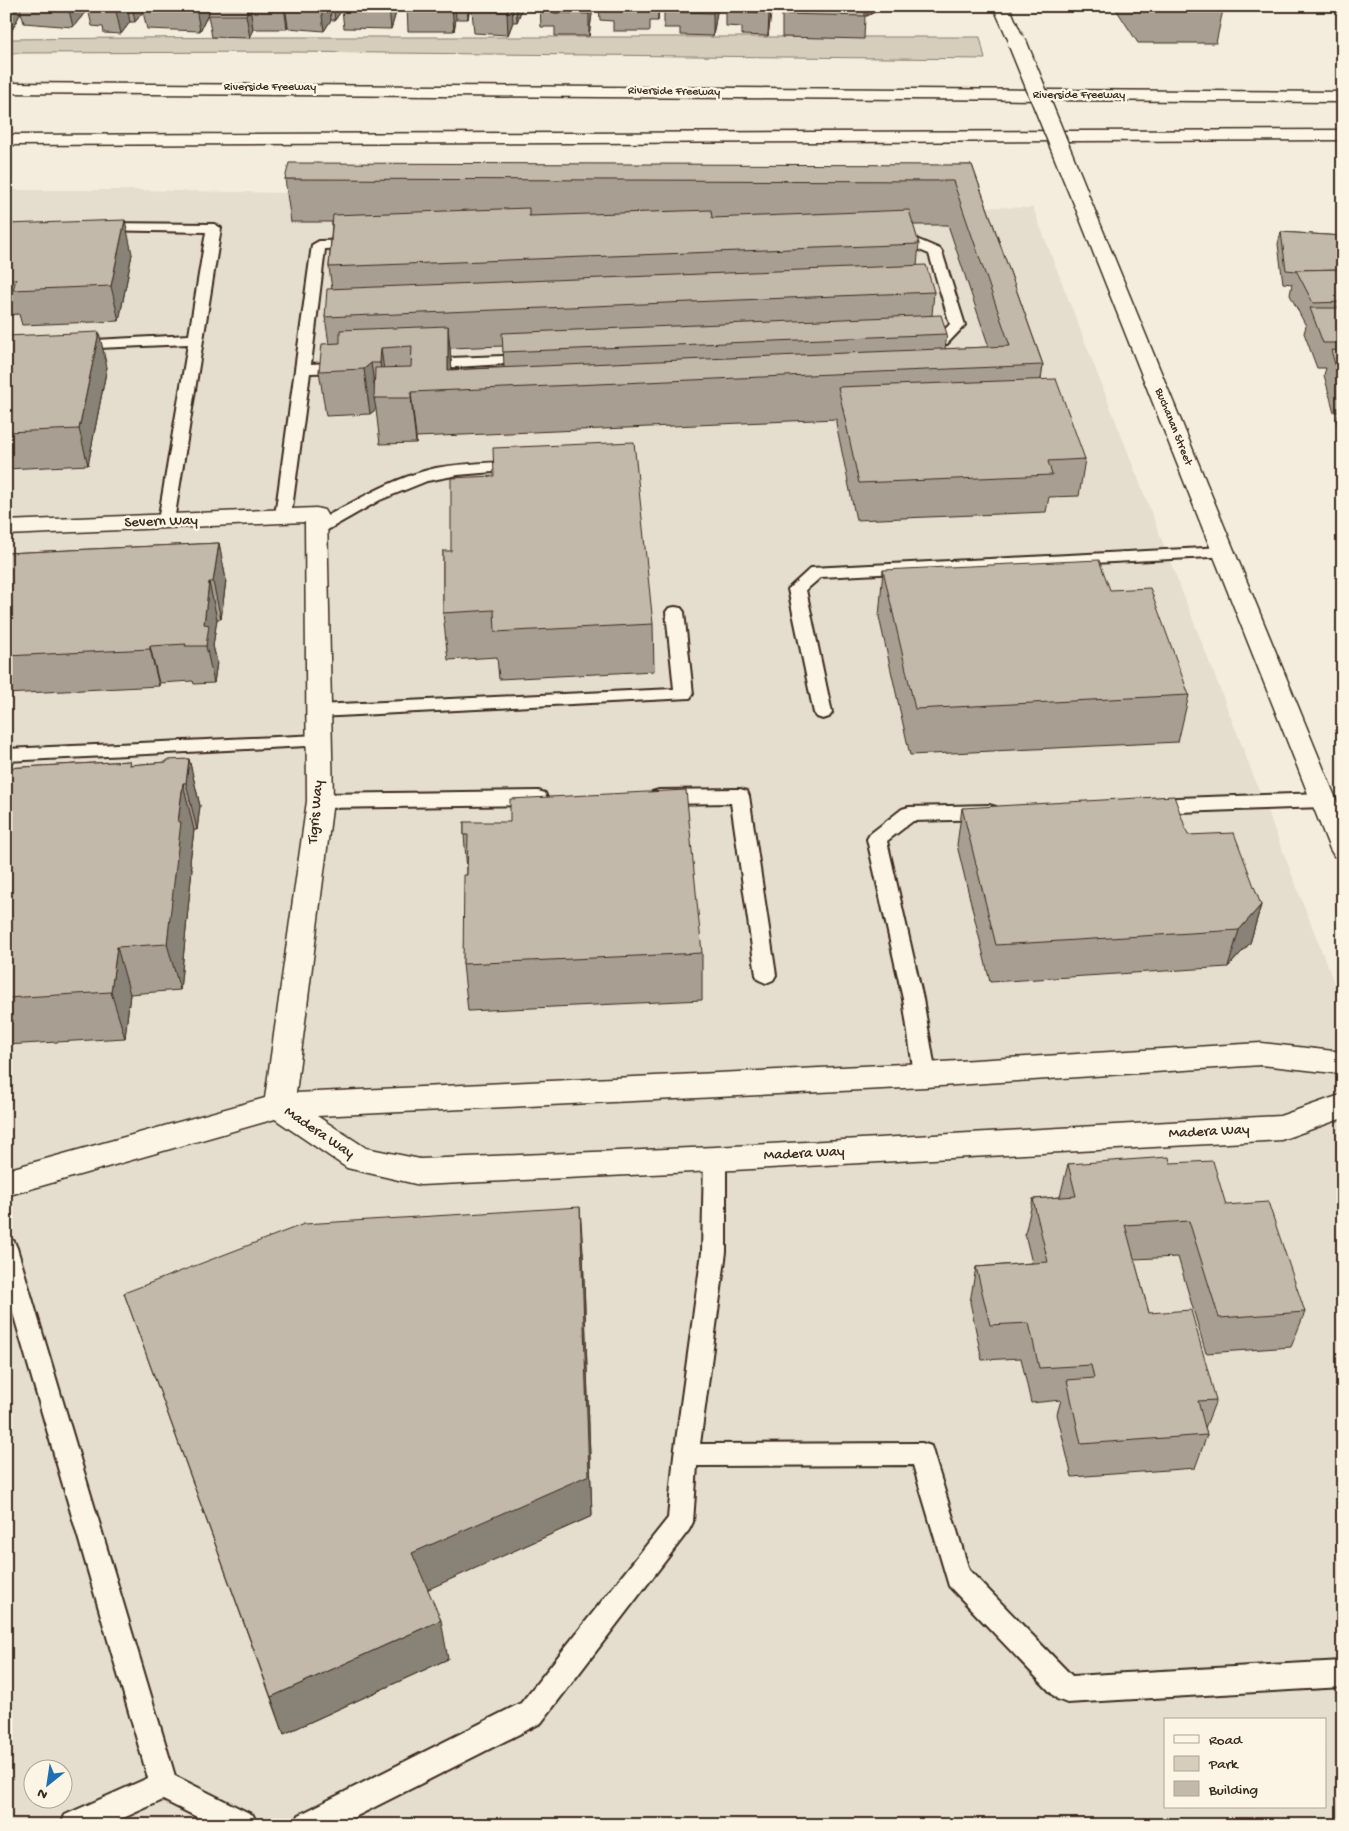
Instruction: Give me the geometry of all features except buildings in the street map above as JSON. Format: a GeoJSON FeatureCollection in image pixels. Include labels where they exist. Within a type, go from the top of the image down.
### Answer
{"type":"FeatureCollection","features":[{"type":"Feature","properties":{"kind":"main road","name":"Buchanan Street"},"geometry":{"type":"LineString","coordinates":[[1001,6],[1079,194],[1343,849]]}},
{"type":"Feature","properties":{"kind":"main road","name":"Riverside Freeway"},"geometry":{"type":"LineString","coordinates":[[6,88],[252,88],[996,96],[1343,97]]}},
{"type":"Feature","properties":{"kind":"main road"},"geometry":{"type":"LineString","coordinates":[[6,140],[1343,135]]}},
{"type":"Feature","properties":{"kind":"main road","name":"Severn Way"},"geometry":{"type":"LineString","coordinates":[[6,528],[283,516],[316,522]]}},
{"type":"Feature","properties":{"kind":"main road","name":"Tigris Way"},"geometry":{"type":"LineString","coordinates":[[279,1106],[320,801],[316,522]]}},
{"type":"Feature","properties":{"kind":"main road","name":"Madera Way"},"geometry":{"type":"LineString","coordinates":[[6,1183],[279,1106],[925,1075],[1261,1054],[1343,1063]]}},
{"type":"Feature","properties":{"kind":"main road","name":"Madera Way"},"geometry":{"type":"LineString","coordinates":[[279,1106],[358,1160],[420,1172],[715,1159],[1281,1128],[1343,1106]]}},
{"type":"Feature","properties":{"kind":"lane"},"geometry":{"type":"LineString","coordinates":[[86,227],[214,228],[166,521]]}},
{"type":"Feature","properties":{"kind":"lane"},"geometry":{"type":"LineString","coordinates":[[873,238],[902,238],[935,252],[958,324],[942,341],[902,343]]}},
{"type":"Feature","properties":{"kind":"lane"},"geometry":{"type":"LineString","coordinates":[[283,516],[319,245],[377,243]]}},
{"type":"Feature","properties":{"kind":"lane"},"geometry":{"type":"LineString","coordinates":[[63,346],[196,339]]}},
{"type":"Feature","properties":{"kind":"lane"},"geometry":{"type":"LineString","coordinates":[[413,364],[542,358]]}},
{"type":"Feature","properties":{"kind":"lane"},"geometry":{"type":"LineString","coordinates":[[303,369],[363,366]]}},
{"type":"Feature","properties":{"kind":"lane"},"geometry":{"type":"LineString","coordinates":[[316,522],[410,482],[436,474],[462,470],[539,466]]}},
{"type":"Feature","properties":{"kind":"lane"},"geometry":{"type":"LineString","coordinates":[[823,713],[798,589],[817,572],[1224,552]]}},
{"type":"Feature","properties":{"kind":"lane"},"geometry":{"type":"LineString","coordinates":[[318,711],[684,694],[675,612]]}},
{"type":"Feature","properties":{"kind":"lane"},"geometry":{"type":"LineString","coordinates":[[6,755],[320,741]]}},
{"type":"Feature","properties":{"kind":"lane"},"geometry":{"type":"LineString","coordinates":[[640,797],[740,796],[766,975]]}},
{"type":"Feature","properties":{"kind":"lane"},"geometry":{"type":"LineString","coordinates":[[320,801],[560,798]]}},
{"type":"Feature","properties":{"kind":"lane"},"geometry":{"type":"LineString","coordinates":[[1134,806],[1323,800]]}},
{"type":"Feature","properties":{"kind":"lane"},"geometry":{"type":"LineString","coordinates":[[925,1075],[913,999],[877,839],[909,814],[1006,811]]}},
{"type":"Feature","properties":{"kind":"lane"},"geometry":{"type":"LineString","coordinates":[[309,1825],[531,1713],[680,1522],[686,1455],[714,1252],[715,1159]]}},
{"type":"Feature","properties":{"kind":"lane"},"geometry":{"type":"LineString","coordinates":[[6,1248],[164,1785],[244,1825]]}},
{"type":"Feature","properties":{"kind":"lane"},"geometry":{"type":"LineString","coordinates":[[686,1455],[922,1454],[958,1577],[1067,1690],[1343,1674]]}},
{"type":"Feature","properties":{"kind":"lane"},"geometry":{"type":"LineString","coordinates":[[75,1825],[164,1785]]}},
{"type":"Feature","properties":{"kind":"shaded area"},"geometry":{"type":"Polygon","coordinates":[[[6,190],[133,190],[1033,208],[1343,1006],[1343,1825],[6,1825],[6,190]]]}},
{"type":"Feature","properties":{"kind":"green space"},"geometry":{"type":"Polygon","coordinates":[[[980,37],[985,59],[291,52],[6,53],[6,39],[980,37]]]}}]}
